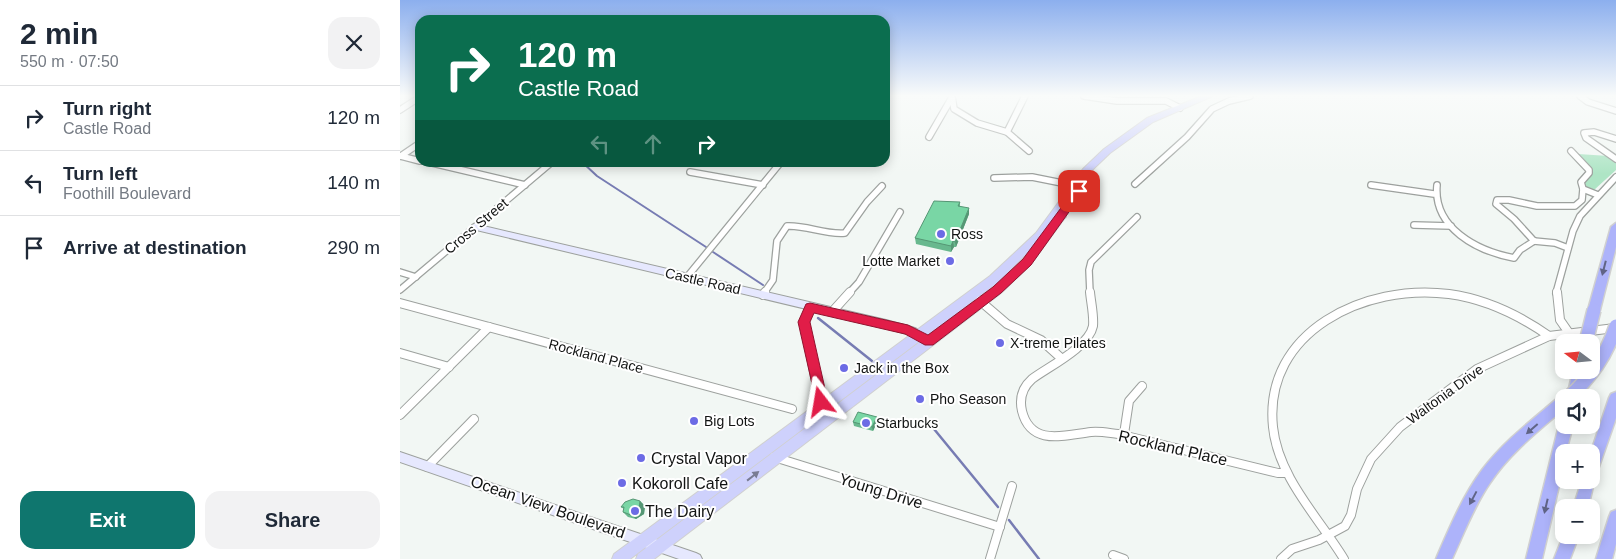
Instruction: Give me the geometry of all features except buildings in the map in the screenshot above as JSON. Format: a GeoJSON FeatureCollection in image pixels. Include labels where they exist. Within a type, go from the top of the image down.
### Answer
{"type":"FeatureCollection","features":[{"type":"Feature","properties":{"kind":"highway"},"geometry":{"type":"LineString","coordinates":[[1588,334],[1616,227]]}},
{"type":"Feature","properties":{"kind":"highway"},"geometry":{"type":"LineString","coordinates":[[1577,389],[1599,368],[1612,341],[1616,327]]}},
{"type":"Feature","properties":{"kind":"highway"},"geometry":{"type":"LineString","coordinates":[[1600,445],[1616,398]]}},
{"type":"Feature","properties":{"kind":"highway"},"geometry":{"type":"LineString","coordinates":[[1444,559],[1476,492],[1501,458],[1555,409]]}},
{"type":"Feature","properties":{"kind":"highway"},"geometry":{"type":"LineString","coordinates":[[1534,559],[1564,434]]}},
{"type":"Feature","properties":{"kind":"highway"},"geometry":{"type":"LineString","coordinates":[[1604,559],[1616,517]]}},
{"type":"Feature","properties":{"kind":"highway"},"geometry":{"type":"LineString","coordinates":[[1562,559],[1568,544]]}},
{"type":"Feature","properties":{"kind":"main road"},"geometry":{"type":"LineString","coordinates":[[643,559],[776,459],[925,338],[1027,262],[1096,161],[1116,143],[1147,122]]}},
{"type":"Feature","properties":{"kind":"main road"},"geometry":{"type":"LineString","coordinates":[[620,559],[824,406],[925,338]]}},
{"type":"Feature","properties":{"kind":"street"},"geometry":{"type":"LineString","coordinates":[[929,137],[938,122]]}},
{"type":"Feature","properties":{"kind":"street"},"geometry":{"type":"LineString","coordinates":[[977,122],[1007,132],[1029,151]]}},
{"type":"Feature","properties":{"kind":"street"},"geometry":{"type":"LineString","coordinates":[[1007,132],[1012,122]]}},
{"type":"Feature","properties":{"kind":"street"},"geometry":{"type":"LineString","coordinates":[[1135,184],[1200,122]]}},
{"type":"Feature","properties":{"kind":"street"},"geometry":{"type":"LineString","coordinates":[[1616,139],[1594,132],[1584,133],[1586,138],[1616,159]]}},
{"type":"Feature","properties":{"kind":"street"},"geometry":{"type":"LineString","coordinates":[[400,156],[415,147]]}},
{"type":"Feature","properties":{"kind":"street"},"geometry":{"type":"LineString","coordinates":[[1571,151],[1589,170],[1581,182],[1583,190],[1582,200],[1575,206]]}},
{"type":"Feature","properties":{"kind":"street"},"geometry":{"type":"LineString","coordinates":[[400,156],[415,160]]}},
{"type":"Feature","properties":{"kind":"street"},"geometry":{"type":"LineString","coordinates":[[449,167],[525,185]]}},
{"type":"Feature","properties":{"kind":"street","name":"Cross Street"},"geometry":{"type":"LineString","coordinates":[[400,290],[546,167]]}},
{"type":"Feature","properties":{"kind":"street"},"geometry":{"type":"LineString","coordinates":[[686,277],[777,167]]}},
{"type":"Feature","properties":{"kind":"street"},"geometry":{"type":"LineString","coordinates":[[690,172],[762,185]]}},
{"type":"Feature","properties":{"kind":"street"},"geometry":{"type":"LineString","coordinates":[[994,178],[1032,177],[1079,186]]}},
{"type":"Feature","properties":{"kind":"street"},"geometry":{"type":"LineString","coordinates":[[1569,332],[1560,320],[1556,294],[1573,231],[1584,212],[1616,177]]}},
{"type":"Feature","properties":{"kind":"street"},"geometry":{"type":"LineString","coordinates":[[1371,185],[1434,194]]}},
{"type":"Feature","properties":{"kind":"street"},"geometry":{"type":"LineString","coordinates":[[1437,185],[1434,194],[1438,210],[1451,226],[1477,246],[1506,257],[1514,258],[1520,250],[1534,241],[1555,243],[1568,248]]}},
{"type":"Feature","properties":{"kind":"street"},"geometry":{"type":"LineString","coordinates":[[763,296],[772,280],[777,240],[787,226],[795,225],[833,234],[845,233],[867,202],[882,186]]}},
{"type":"Feature","properties":{"kind":"street"},"geometry":{"type":"LineString","coordinates":[[1583,190],[1598,195]]}},
{"type":"Feature","properties":{"kind":"street"},"geometry":{"type":"LineString","coordinates":[[1534,241],[1514,219],[1496,204],[1497,200],[1509,200],[1537,206],[1575,206],[1584,212]]}},
{"type":"Feature","properties":{"kind":"street"},"geometry":{"type":"LineString","coordinates":[[832,312],[859,282],[900,212]]}},
{"type":"Feature","properties":{"kind":"street","name":"Rockland Place"},"geometry":{"type":"LineString","coordinates":[[1137,217],[1091,262],[1088,269],[1093,323],[1092,332],[1083,342],[1030,381],[1022,394],[1021,410],[1031,427],[1041,434],[1052,438],[1097,432],[1124,434],[1278,473],[1287,473]]}},
{"type":"Feature","properties":{"kind":"street"},"geometry":{"type":"LineString","coordinates":[[1414,225],[1451,226]]}},
{"type":"Feature","properties":{"kind":"street","name":"Castle Road"},"geometry":{"type":"LineString","coordinates":[[475,227],[900,328],[925,338]]}},
{"type":"Feature","properties":{"kind":"street"},"geometry":{"type":"LineString","coordinates":[[400,272],[416,276]]}},
{"type":"Feature","properties":{"kind":"street"},"geometry":{"type":"LineString","coordinates":[[1344,559],[1330,534],[1311,511],[1287,473],[1273,427],[1274,383],[1289,351],[1298,340],[1324,321],[1340,313],[1388,297],[1435,293],[1479,301],[1496,307],[1520,317],[1549,336]]}},
{"type":"Feature","properties":{"kind":"street"},"geometry":{"type":"LineString","coordinates":[[977,299],[1007,324],[1041,340],[1061,358]]}},
{"type":"Feature","properties":{"kind":"street","name":"Rockland Place"},"geometry":{"type":"LineString","coordinates":[[400,303],[792,409]]}},
{"type":"Feature","properties":{"kind":"street"},"geometry":{"type":"LineString","coordinates":[[810,308],[804,322],[818,392],[824,406]]}},
{"type":"Feature","properties":{"kind":"street"},"geometry":{"type":"LineString","coordinates":[[400,414],[489,327]]}},
{"type":"Feature","properties":{"kind":"street","name":"Waltonia Drive"},"geometry":{"type":"LineString","coordinates":[[1281,559],[1292,549],[1319,540],[1346,526],[1351,515],[1357,489],[1371,459],[1400,427],[1477,368],[1549,336],[1616,327]]}},
{"type":"Feature","properties":{"kind":"street"},"geometry":{"type":"LineString","coordinates":[[400,352],[449,367]]}},
{"type":"Feature","properties":{"kind":"street"},"geometry":{"type":"LineString","coordinates":[[1124,434],[1129,398],[1142,386]]}},
{"type":"Feature","properties":{"kind":"street"},"geometry":{"type":"LineString","coordinates":[[427,466],[474,419]]}},
{"type":"Feature","properties":{"kind":"street","name":"Young Drive"},"geometry":{"type":"LineString","coordinates":[[764,451],[776,459],[1000,527]]}},
{"type":"Feature","properties":{"kind":"street","name":"Ocean View Boulevard"},"geometry":{"type":"LineString","coordinates":[[400,457],[696,559]]}},
{"type":"Feature","properties":{"kind":"street"},"geometry":{"type":"LineString","coordinates":[[990,559],[1012,486]]}},
{"type":"Feature","properties":{"kind":"street"},"geometry":{"type":"LineString","coordinates":[[1113,555],[1124,559]]}},
{"type":"Feature","properties":{"kind":"green space"},"geometry":{"type":"Polygon","coordinates":[[[1578,154],[1609,156],[1616,162],[1616,170],[1594,190],[1585,186],[1585,182],[1593,171],[1578,154]]]}},
{"type":"Feature","properties":{"kind":"waterway"},"geometry":{"type":"LineString","coordinates":[[587,167],[597,176],[706,247]]}},
{"type":"Feature","properties":{"kind":"waterway"},"geometry":{"type":"LineString","coordinates":[[713,252],[763,285]]}},
{"type":"Feature","properties":{"kind":"waterway"},"geometry":{"type":"LineString","coordinates":[[818,318],[872,361]]}},
{"type":"Feature","properties":{"kind":"waterway"},"geometry":{"type":"LineString","coordinates":[[934,429],[998,507]]}},
{"type":"Feature","properties":{"kind":"waterway"},"geometry":{"type":"LineString","coordinates":[[1009,520],[1039,559]]}},
{"type":"Feature","properties":{"kind":"place","name":"Ross"},"geometry":{"type":"Point","coordinates":[941,234]}},
{"type":"Feature","properties":{"kind":"place","name":"Lotte Market"},"geometry":{"type":"Point","coordinates":[950,261]}},
{"type":"Feature","properties":{"kind":"place","name":"X-treme Pilates"},"geometry":{"type":"Point","coordinates":[1000,343]}},
{"type":"Feature","properties":{"kind":"place","name":"Jack in the Box"},"geometry":{"type":"Point","coordinates":[844,368]}},
{"type":"Feature","properties":{"kind":"place","name":"Pho Season"},"geometry":{"type":"Point","coordinates":[920,399]}},
{"type":"Feature","properties":{"kind":"place","name":"Big Lots"},"geometry":{"type":"Point","coordinates":[694,421]}},
{"type":"Feature","properties":{"kind":"place","name":"Starbucks"},"geometry":{"type":"Point","coordinates":[866,423]}},
{"type":"Feature","properties":{"kind":"place","name":"Crystal Vapor"},"geometry":{"type":"Point","coordinates":[641,458]}},
{"type":"Feature","properties":{"kind":"place","name":"Kokoroll Cafe"},"geometry":{"type":"Point","coordinates":[622,483]}},
{"type":"Feature","properties":{"kind":"place","name":"The Dairy"},"geometry":{"type":"Point","coordinates":[635,511]}},
{"type":"Feature","properties":{"kind":"route"},"geometry":{"type":"LineString","coordinates":[[821,402],[804,322],[810,308],[908,330],[929,341],[997,290],[1027,262],[1079,191]]}}]}
